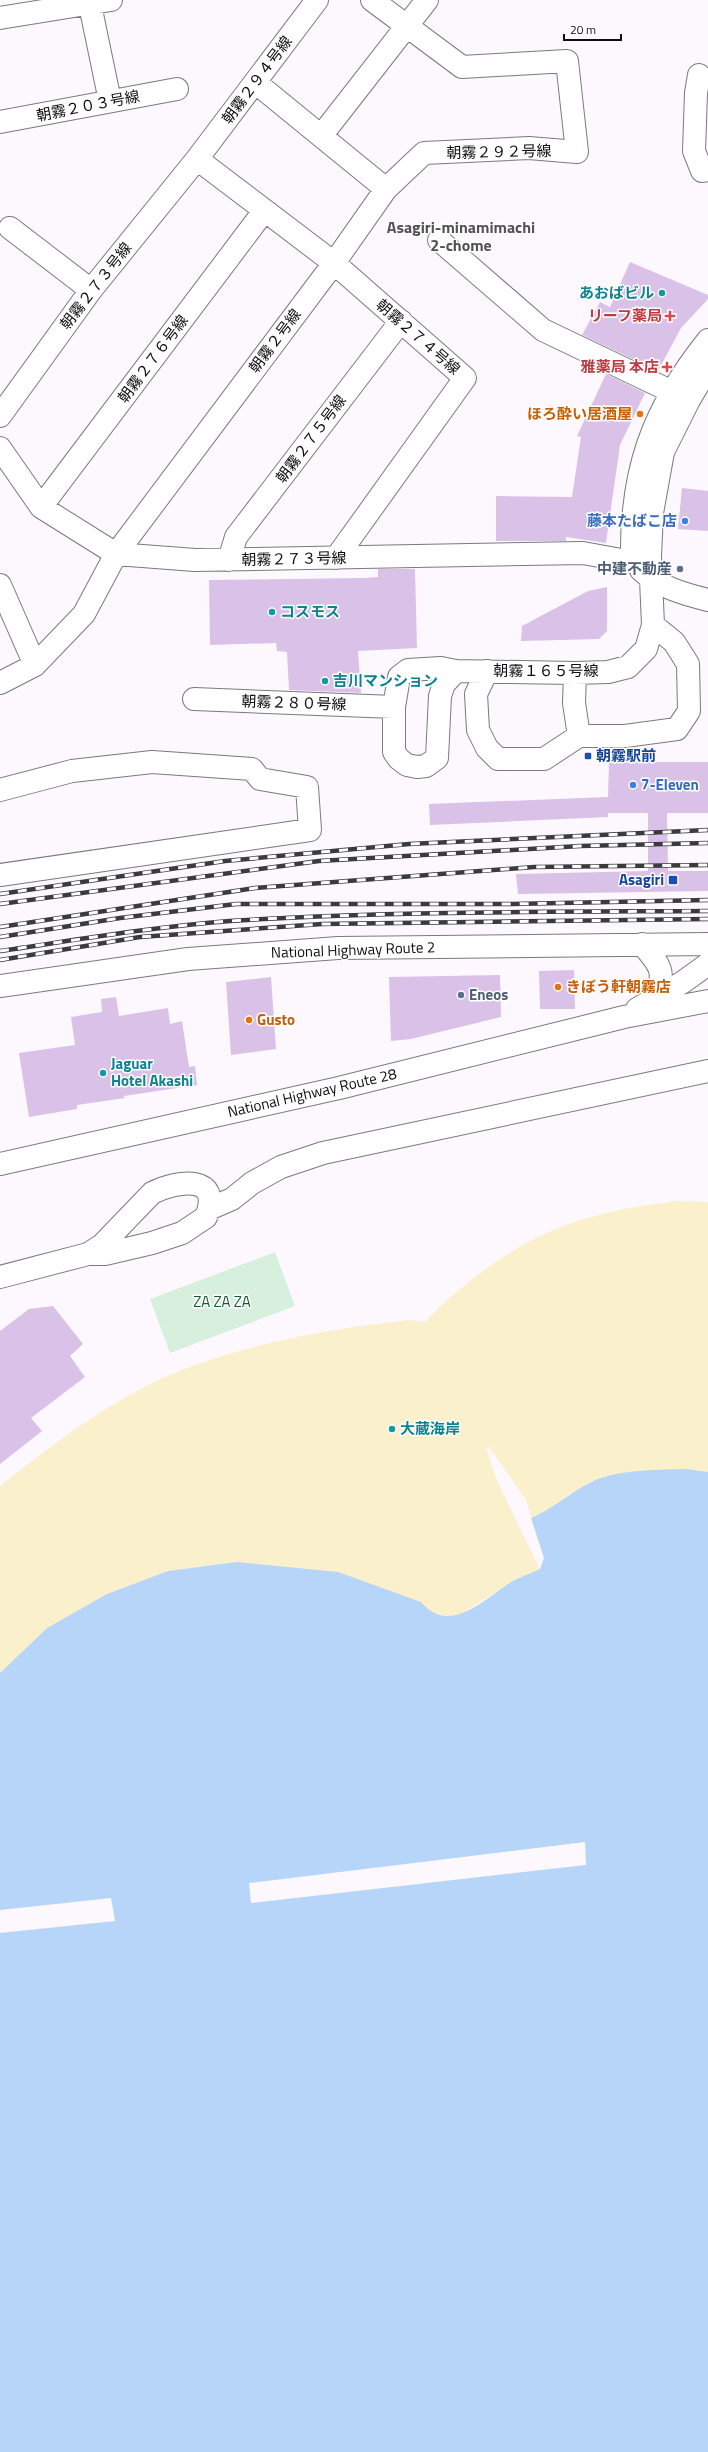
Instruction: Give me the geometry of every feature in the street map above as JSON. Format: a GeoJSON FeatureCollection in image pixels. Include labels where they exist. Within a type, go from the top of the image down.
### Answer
{"type":"FeatureCollection","features":[{"type":"Feature","properties":{"kind":"main road"},"geometry":{"type":"LineString","coordinates":[[0,18],[89,2],[111,0]]}},
{"type":"Feature","properties":{"kind":"main road","name":"朝霧２９４号線"},"geometry":{"type":"LineString","coordinates":[[197,159],[317,0]]}},
{"type":"Feature","properties":{"kind":"main road"},"geometry":{"type":"LineString","coordinates":[[372,0],[406,25]]}},
{"type":"Feature","properties":{"kind":"main road"},"geometry":{"type":"LineString","coordinates":[[321,136],[427,0]]}},
{"type":"Feature","properties":{"kind":"main road"},"geometry":{"type":"LineString","coordinates":[[89,2],[110,101]]}},
{"type":"Feature","properties":{"kind":"main road","name":"朝霧２９２号線"},"geometry":{"type":"LineString","coordinates":[[386,189],[424,153],[529,148],[577,152],[567,61],[462,67],[406,25]]}},
{"type":"Feature","properties":{"kind":"main road"},"geometry":{"type":"LineString","coordinates":[[699,75],[696,93],[694,151],[702,171],[708,170]]}},
{"type":"Feature","properties":{"kind":"main road"},"geometry":{"type":"LineString","coordinates":[[255,82],[386,189]]}},
{"type":"Feature","properties":{"kind":"main road","name":"朝霧２０３号線"},"geometry":{"type":"LineString","coordinates":[[0,122],[176,89]]}},
{"type":"Feature","properties":{"kind":"main road","name":"朝霧２７４号線"},"geometry":{"type":"LineString","coordinates":[[197,159],[334,263],[465,378],[336,558]]}},
{"type":"Feature","properties":{"kind":"main road","name":"朝霧２７３号線"},"geometry":{"type":"LineString","coordinates":[[0,416],[91,290],[197,159]]}},
{"type":"Feature","properties":{"kind":"main road","name":"朝霧２号線"},"geometry":{"type":"LineString","coordinates":[[0,684],[35,666],[84,614],[116,554],[334,263],[386,189]]}},
{"type":"Feature","properties":{"kind":"main road","name":"朝霧２７６号線"},"geometry":{"type":"LineString","coordinates":[[41,507],[264,210]]}},
{"type":"Feature","properties":{"kind":"main road"},"geometry":{"type":"LineString","coordinates":[[10,228],[91,290]]}},
{"type":"Feature","properties":{"kind":"main road"},"geometry":{"type":"LineString","coordinates":[[439,240],[543,330],[680,396]]}},
{"type":"Feature","properties":{"kind":"main road","name":"朝霧２７５号線"},"geometry":{"type":"LineString","coordinates":[[229,560],[236,537],[400,321]]}},
{"type":"Feature","properties":{"kind":"main road","name":"朝霧１６５号線"},"geometry":{"type":"LineString","coordinates":[[456,671],[444,684],[440,696],[437,758],[426,766],[407,765],[399,760],[394,752],[394,707],[399,677],[408,670],[441,668],[456,671],[575,673],[608,672],[628,666],[646,649],[653,625],[650,578],[652,513],[663,452],[680,396],[706,345]]}},
{"type":"Feature","properties":{"kind":"main road","name":"朝霧１６５号線"},"geometry":{"type":"LineString","coordinates":[[632,562],[632,540],[641,465],[656,421],[708,368]]}},
{"type":"Feature","properties":{"kind":"main road","name":"朝霧２７３号線"},"geometry":{"type":"LineString","coordinates":[[0,448],[41,507],[116,554],[195,560],[229,560],[583,553],[632,562]]}},
{"type":"Feature","properties":{"kind":"main road"},"geometry":{"type":"LineString","coordinates":[[632,562],[650,578],[682,594],[708,600]]}},
{"type":"Feature","properties":{"kind":"main road"},"geometry":{"type":"LineString","coordinates":[[0,585],[35,666]]}},
{"type":"Feature","properties":{"kind":"main road"},"geometry":{"type":"LineString","coordinates":[[487,671],[476,694],[478,730],[487,748],[498,759],[544,759],[579,736],[625,736],[677,729],[689,711],[688,664],[674,642],[653,625]]}},
{"type":"Feature","properties":{"kind":"main road"},"geometry":{"type":"LineString","coordinates":[[575,673],[574,703],[579,736]]}},
{"type":"Feature","properties":{"kind":"main road","name":"朝霧２８０号線"},"geometry":{"type":"LineString","coordinates":[[194,699],[394,707]]}},
{"type":"Feature","properties":{"kind":"main road"},"geometry":{"type":"LineString","coordinates":[[0,790],[72,771],[152,762],[252,769],[260,779],[307,787],[310,830],[0,875]]}},
{"type":"Feature","properties":{"kind":"main road"},"geometry":{"type":"LineString","coordinates":[[642,944],[654,958],[661,973],[660,986],[653,999]]}},
{"type":"Feature","properties":{"kind":"main road","name":"National Highway Route 2"},"geometry":{"type":"LineString","coordinates":[[0,986],[188,959],[338,948],[708,944]]}},
{"type":"Feature","properties":{"kind":"main road","name":"National Highway Route 28"},"geometry":{"type":"LineString","coordinates":[[624,1017],[684,982],[708,964]]}},
{"type":"Feature","properties":{"kind":"main road","name":"National Highway Route 28"},"geometry":{"type":"LineString","coordinates":[[0,1164],[339,1088],[624,1017],[708,1001]]}},
{"type":"Feature","properties":{"kind":"main road"},"geometry":{"type":"LineString","coordinates":[[209,1209],[232,1199],[252,1183],[281,1167],[323,1153],[708,1070]]}},
{"type":"Feature","properties":{"kind":"main road"},"geometry":{"type":"LineString","coordinates":[[0,1276],[88,1254],[105,1254],[182,1233],[206,1217],[210,1200],[203,1186],[193,1182],[162,1187],[152,1193],[102,1245],[88,1254]]}},
{"type":"Feature","properties":{"kind":"green space","name":"ZA ZA ZA"},"geometry":{"type":"Polygon","coordinates":[[[275,1252],[295,1306],[170,1353],[150,1299],[275,1252]]]}},
{"type":"Feature","properties":{"kind":"sand","name":"大蔵海岸"},"geometry":{"type":"Polygon","coordinates":[[[676,1201],[708,1202],[708,1472],[687,1469],[571,1493],[544,1513],[531,1518],[526,1500],[489,1447],[486,1447],[495,1476],[540,1570],[513,1581],[460,1615],[448,1616],[429,1612],[421,1602],[237,1562],[168,1571],[107,1594],[47,1628],[0,1673],[0,1486],[95,1416],[121,1400],[173,1373],[253,1347],[357,1327],[411,1320],[425,1322],[456,1292],[474,1278],[510,1253],[549,1232],[582,1219],[609,1212],[676,1201]]]}},
{"type":"Feature","properties":{"kind":"water"},"geometry":{"type":"Polygon","coordinates":[[[687,1469],[708,1472],[708,2452],[0,2452],[0,1933],[115,1921],[111,1898],[0,1910],[0,1673],[47,1628],[107,1594],[168,1571],[237,1562],[338,1572],[421,1602],[432,1612],[444,1616],[455,1615],[478,1605],[511,1582],[540,1569],[544,1558],[531,1518],[601,1478],[633,1471],[687,1469]],[[585,1842],[249,1883],[251,1903],[586,1865],[585,1842]]]}},
{"type":"Feature","properties":{"kind":"building"},"geometry":{"type":"Polygon","coordinates":[[[630,262],[708,295],[708,299],[681,328],[658,371],[582,335],[600,302],[610,307],[630,262]]]}},
{"type":"Feature","properties":{"kind":"building"},"geometry":{"type":"Polygon","coordinates":[[[606,374],[645,393],[620,445],[606,543],[566,537],[566,541],[496,541],[496,496],[572,497],[581,437],[577,436],[606,374]]]}},
{"type":"Feature","properties":{"kind":"building"},"geometry":{"type":"Polygon","coordinates":[[[682,488],[708,491],[708,531],[678,529],[682,488]]]}},
{"type":"Feature","properties":{"kind":"building"},"geometry":{"type":"Polygon","coordinates":[[[378,569],[415,569],[417,648],[358,651],[361,693],[289,690],[287,652],[277,651],[276,643],[210,645],[209,580],[364,578],[378,577],[378,569]]]}},
{"type":"Feature","properties":{"kind":"building"},"geometry":{"type":"Polygon","coordinates":[[[607,587],[607,631],[599,639],[521,641],[522,626],[588,591],[607,587]]]}},
{"type":"Feature","properties":{"kind":"building"},"geometry":{"type":"Polygon","coordinates":[[[609,762],[708,762],[708,813],[667,813],[668,871],[708,871],[708,891],[518,894],[516,874],[648,871],[648,813],[608,813],[608,817],[430,825],[429,804],[608,797],[609,762]]]}},
{"type":"Feature","properties":{"kind":"building"},"geometry":{"type":"Polygon","coordinates":[[[574,970],[575,1009],[540,1009],[539,971],[574,970]]]}},
{"type":"Feature","properties":{"kind":"building","name":"Eneos"},"geometry":{"type":"Polygon","coordinates":[[[500,975],[501,1017],[411,1039],[391,1041],[389,977],[500,975]]]}},
{"type":"Feature","properties":{"kind":"building"},"geometry":{"type":"Polygon","coordinates":[[[271,977],[276,1049],[231,1055],[226,982],[271,977]]]}},
{"type":"Feature","properties":{"kind":"building"},"geometry":{"type":"Polygon","coordinates":[[[116,997],[119,1016],[168,1008],[170,1024],[182,1021],[189,1067],[195,1066],[197,1085],[124,1096],[125,1098],[77,1105],[77,1109],[29,1117],[19,1053],[75,1045],[71,1017],[102,1012],[101,999],[116,997]]]}},
{"type":"Feature","properties":{"kind":"building"},"geometry":{"type":"Polygon","coordinates":[[[53,1306],[83,1344],[70,1356],[85,1377],[31,1418],[42,1431],[0,1464],[0,1331],[29,1309],[53,1306]]]}},
{"type":"Feature","properties":{"kind":"railway"},"geometry":{"type":"LineString","coordinates":[[0,894],[225,861],[409,844],[708,830]]}},
{"type":"Feature","properties":{"kind":"railway"},"geometry":{"type":"LineString","coordinates":[[0,904],[319,861],[580,846],[708,843]]}},
{"type":"Feature","properties":{"kind":"railway"},"geometry":{"type":"LineString","coordinates":[[0,927],[255,888],[534,867],[708,865]]}},
{"type":"Feature","properties":{"kind":"railway"},"geometry":{"type":"LineString","coordinates":[[0,937],[120,918],[236,904],[512,904],[708,900]]}},
{"type":"Feature","properties":{"kind":"railway"},"geometry":{"type":"LineString","coordinates":[[0,951],[143,930],[230,921],[349,915],[708,911]]}},
{"type":"Feature","properties":{"kind":"railway"},"geometry":{"type":"LineString","coordinates":[[0,960],[140,937],[322,924],[708,919]]}},
{"type":"Feature","properties":{"kind":"place","name":"あおばビル"},"geometry":{"type":"Point","coordinates":[662,293]}},
{"type":"Feature","properties":{"kind":"place","name":"リーフ薬局"},"geometry":{"type":"Point","coordinates":[670,316]}},
{"type":"Feature","properties":{"kind":"place","name":"雅薬局 本店"},"geometry":{"type":"Point","coordinates":[667,367]}},
{"type":"Feature","properties":{"kind":"place","name":"ほろ酔い居酒屋"},"geometry":{"type":"Point","coordinates":[640,414]}},
{"type":"Feature","properties":{"kind":"place","name":"藤本たばこ店"},"geometry":{"type":"Point","coordinates":[685,521]}},
{"type":"Feature","properties":{"kind":"place","name":"中建不動産"},"geometry":{"type":"Point","coordinates":[680,569]}},
{"type":"Feature","properties":{"kind":"place","name":"コスモス"},"geometry":{"type":"Point","coordinates":[272,612]}},
{"type":"Feature","properties":{"kind":"place","name":"吉川マンション"},"geometry":{"type":"Point","coordinates":[325,681]}},
{"type":"Feature","properties":{"kind":"place","name":"朝霧駅前"},"geometry":{"type":"Point","coordinates":[588,756]}},
{"type":"Feature","properties":{"kind":"place","name":"7-Eleven"},"geometry":{"type":"Point","coordinates":[633,785]}},
{"type":"Feature","properties":{"kind":"place","name":"Asagiri"},"geometry":{"type":"Point","coordinates":[673,880]}},
{"type":"Feature","properties":{"kind":"place","name":"きぼう軒朝霧店"},"geometry":{"type":"Point","coordinates":[558,987]}},
{"type":"Feature","properties":{"kind":"place","name":"Eneos"},"geometry":{"type":"Point","coordinates":[461,995]}},
{"type":"Feature","properties":{"kind":"place","name":"Gusto"},"geometry":{"type":"Point","coordinates":[249,1020]}},
{"type":"Feature","properties":{"kind":"place","name":"Jaguar Hotel Akashi"},"geometry":{"type":"Point","coordinates":[103,1073]}},
{"type":"Feature","properties":{"kind":"place","name":"大蔵海岸"},"geometry":{"type":"Point","coordinates":[392,1429]}},
{"type":"Feature","properties":{"kind":"district","name":"Asagiri-minamimachi 2-chome"},"geometry":{"type":"Point","coordinates":[461,236]}}]}
